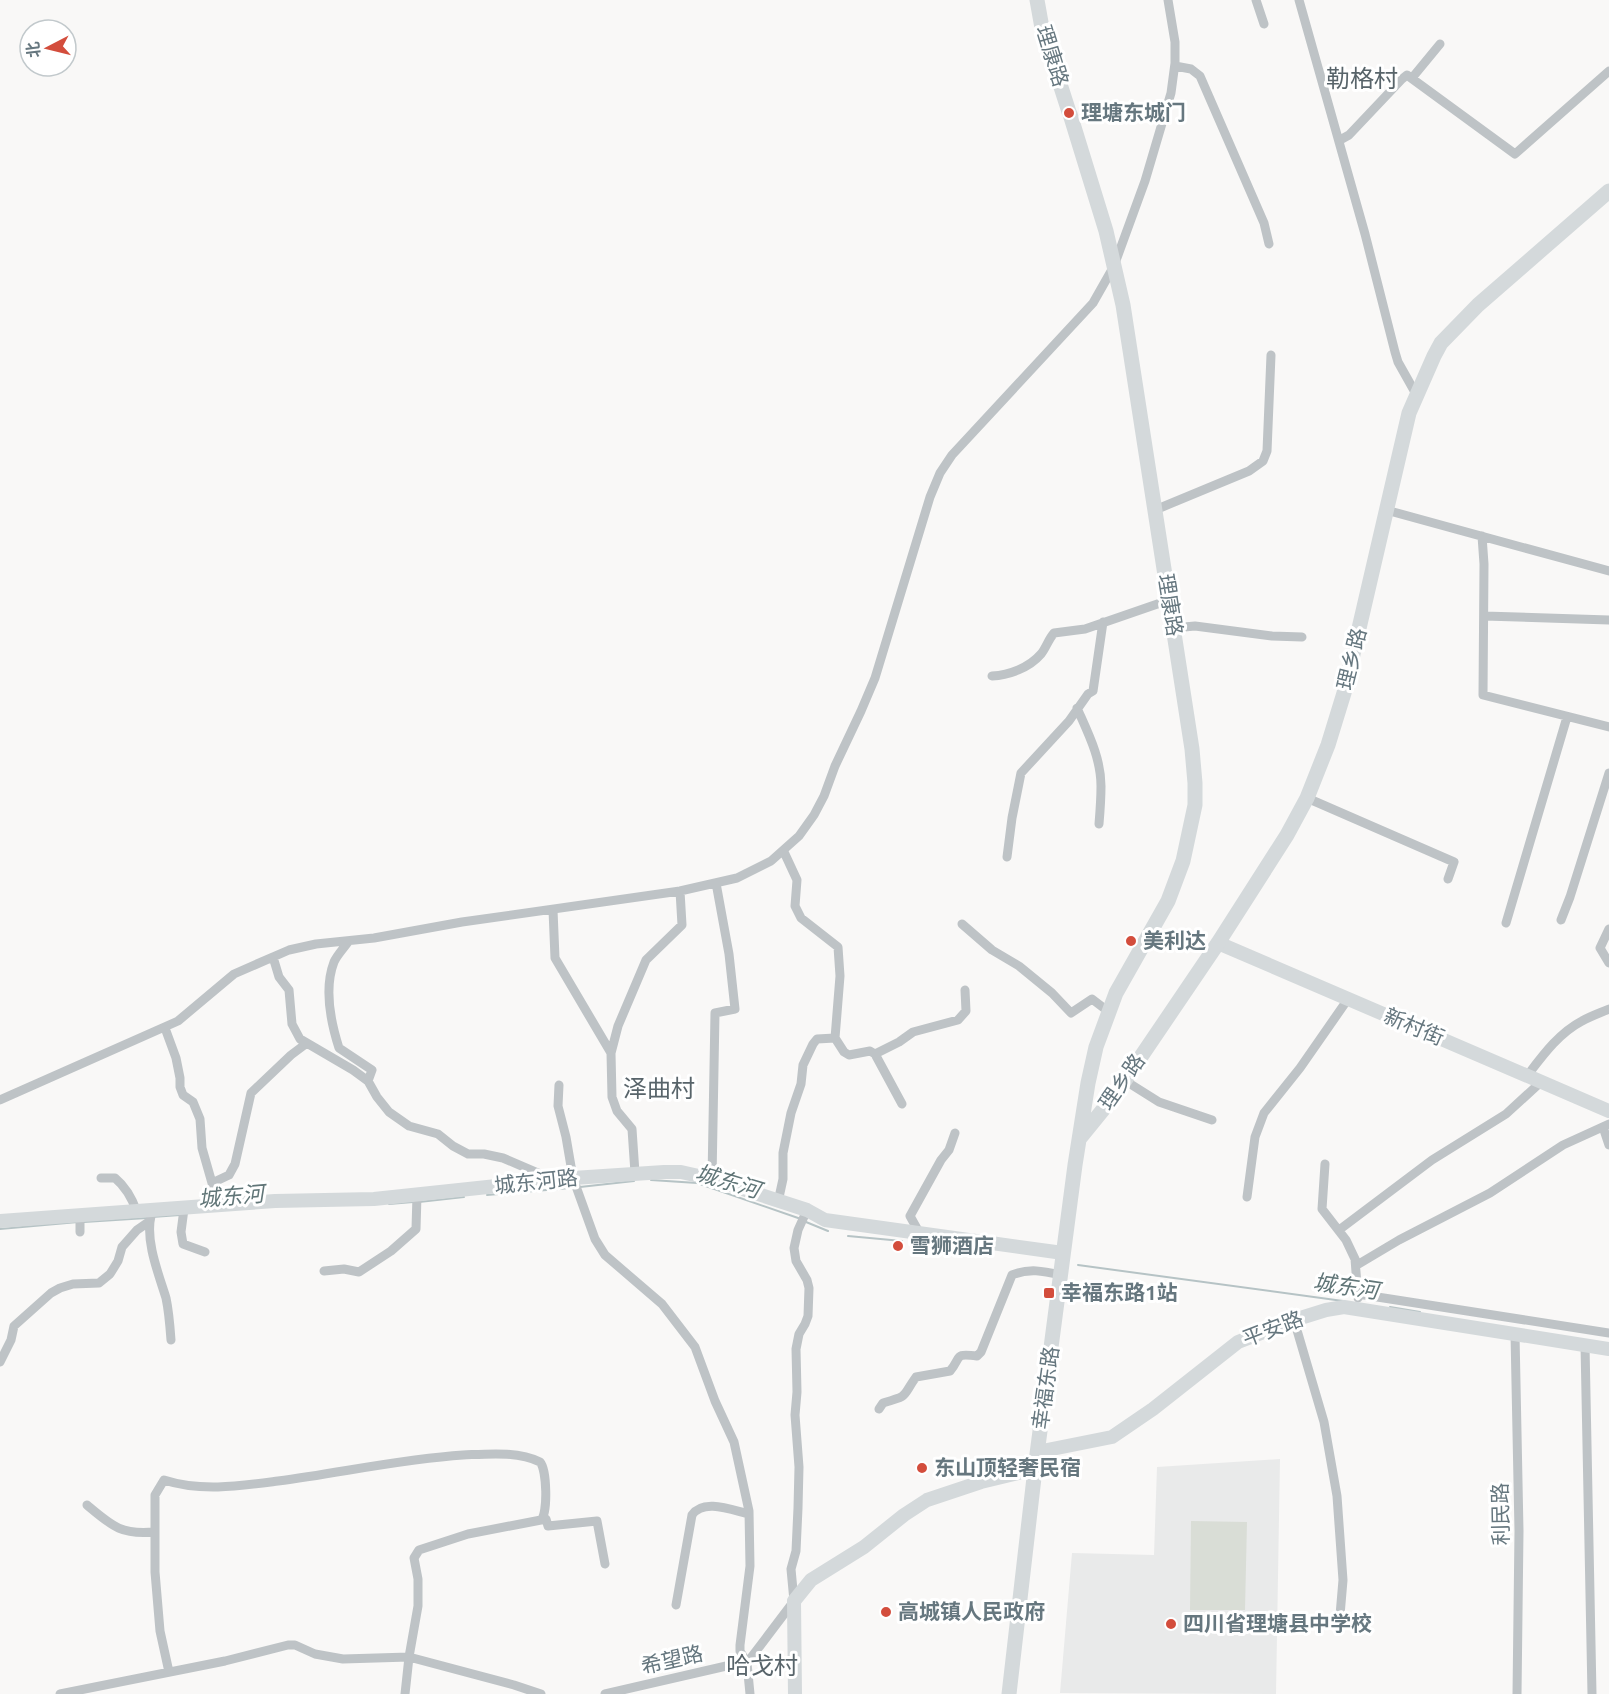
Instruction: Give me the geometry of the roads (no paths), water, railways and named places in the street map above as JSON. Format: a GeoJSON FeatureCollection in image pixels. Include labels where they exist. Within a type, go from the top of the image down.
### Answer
{"type":"FeatureCollection","features":[{"type":"Feature","properties":{"kind":"main road","name":"理康路"},"geometry":{"type":"LineString","coordinates":[[1037,0],[1042,28],[1106,231],[1123,305],[1195,771],[1193,818],[1184,861],[1168,901],[1121,982],[1096,1047],[1088,1083]]}},
{"type":"Feature","properties":{"kind":"main road","name":"理乡路"},"geometry":{"type":"LineString","coordinates":[[1080,1138],[1114,1095],[1218,943],[1308,798],[1337,720],[1400,445],[1416,394],[1441,343],[1478,305],[1609,191]]}},
{"type":"Feature","properties":{"kind":"main road"},"geometry":{"type":"LineString","coordinates":[[1088,1083],[1099,1094],[1108,1097],[1114,1095]]}},
{"type":"Feature","properties":{"kind":"main road","name":"幸福东路"},"geometry":{"type":"LineString","coordinates":[[1009,1694],[1035,1469],[1088,1083]]}},
{"type":"Feature","properties":{"kind":"street"},"geometry":{"type":"LineString","coordinates":[[0,1100],[165,1028],[191,1011],[234,974],[289,950],[316,944],[348,942],[462,922],[680,891],[747,875],[784,852],[800,836],[814,815],[861,711],[887,641],[930,497],[940,473],[952,454],[1093,303],[1114,266],[1138,203],[1171,93],[1175,66],[1174,31],[1167,0]]}},
{"type":"Feature","properties":{"kind":"street"},"geometry":{"type":"LineString","coordinates":[[1256,0],[1264,24]]}},
{"type":"Feature","properties":{"kind":"street"},"geometry":{"type":"LineString","coordinates":[[1299,0],[1340,140],[1395,352],[1416,394]]}},
{"type":"Feature","properties":{"kind":"street"},"geometry":{"type":"LineString","coordinates":[[1412,78],[1440,44]]}},
{"type":"Feature","properties":{"kind":"street"},"geometry":{"type":"LineString","coordinates":[[1175,66],[1191,69],[1200,76],[1264,223],[1269,244]]}},
{"type":"Feature","properties":{"kind":"street"},"geometry":{"type":"LineString","coordinates":[[1340,140],[1349,135],[1407,75],[1515,154],[1609,71]]}},
{"type":"Feature","properties":{"kind":"street"},"geometry":{"type":"LineString","coordinates":[[1155,510],[1249,471],[1263,461],[1267,452],[1271,355]]}},
{"type":"Feature","properties":{"kind":"street"},"geometry":{"type":"LineString","coordinates":[[1386,510],[1609,571]]}},
{"type":"Feature","properties":{"kind":"street"},"geometry":{"type":"LineString","coordinates":[[1482,536],[1483,695],[1609,727]]}},
{"type":"Feature","properties":{"kind":"street"},"geometry":{"type":"LineString","coordinates":[[992,676],[1008,675],[1033,662],[1054,633],[1085,629],[1169,600]]}},
{"type":"Feature","properties":{"kind":"street"},"geometry":{"type":"LineString","coordinates":[[1484,616],[1609,620]]}},
{"type":"Feature","properties":{"kind":"street"},"geometry":{"type":"LineString","coordinates":[[1007,857],[1021,773],[1069,722],[1077,708],[1093,691],[1103,622]]}},
{"type":"Feature","properties":{"kind":"street"},"geometry":{"type":"LineString","coordinates":[[1173,628],[1195,626],[1302,638]]}},
{"type":"Feature","properties":{"kind":"street"},"geometry":{"type":"LineString","coordinates":[[1077,708],[1095,752],[1100,772],[1099,824]]}},
{"type":"Feature","properties":{"kind":"street"},"geometry":{"type":"LineString","coordinates":[[1506,923],[1567,717]]}},
{"type":"Feature","properties":{"kind":"street"},"geometry":{"type":"LineString","coordinates":[[1561,920],[1609,773]]}},
{"type":"Feature","properties":{"kind":"street"},"geometry":{"type":"LineString","coordinates":[[1308,798],[1454,862],[1448,879]]}},
{"type":"Feature","properties":{"kind":"street"},"geometry":{"type":"LineString","coordinates":[[784,852],[797,880],[795,906],[801,918],[838,947],[840,976],[835,1038],[844,1052],[849,1055],[870,1051],[875,1054],[902,1104]]}},
{"type":"Feature","properties":{"kind":"street"},"geometry":{"type":"LineString","coordinates":[[712,1179],[715,1013],[735,1009],[729,954],[716,883]]}},
{"type":"Feature","properties":{"kind":"street"},"geometry":{"type":"LineString","coordinates":[[635,1173],[632,1129],[617,1111],[612,1097],[611,1053],[618,1026],[646,960],[682,925],[680,891]]}},
{"type":"Feature","properties":{"kind":"street"},"geometry":{"type":"LineString","coordinates":[[553,910],[555,958],[611,1053]]}},
{"type":"Feature","properties":{"kind":"street"},"geometry":{"type":"LineString","coordinates":[[962,924],[992,950],[1019,966],[1071,1012],[1092,999],[1109,1012]]}},
{"type":"Feature","properties":{"kind":"street"},"geometry":{"type":"LineString","coordinates":[[1609,929],[1600,948],[1609,963]]}},
{"type":"Feature","properties":{"kind":"street"},"geometry":{"type":"LineString","coordinates":[[348,942],[334,962],[330,986],[331,1009],[339,1048],[372,1071],[368,1081]]}},
{"type":"Feature","properties":{"kind":"street","name":"新村街"},"geometry":{"type":"LineString","coordinates":[[1218,943],[1609,1111]]}},
{"type":"Feature","properties":{"kind":"street"},"geometry":{"type":"LineString","coordinates":[[273,957],[279,977],[290,990],[292,1024],[300,1039],[368,1081],[389,1112],[409,1126],[438,1134],[468,1154],[503,1158],[555,1180]]}},
{"type":"Feature","properties":{"kind":"street"},"geometry":{"type":"LineString","coordinates":[[875,1054],[913,1032],[961,1018],[966,1011],[965,990]]}},
{"type":"Feature","properties":{"kind":"street"},"geometry":{"type":"LineString","coordinates":[[1247,1197],[1255,1137],[1264,1113],[1300,1068],[1348,999]]}},
{"type":"Feature","properties":{"kind":"street"},"geometry":{"type":"LineString","coordinates":[[1527,1076],[1549,1047],[1566,1031],[1581,1021],[1609,1009]]}},
{"type":"Feature","properties":{"kind":"street"},"geometry":{"type":"LineString","coordinates":[[165,1028],[176,1058],[183,1095],[193,1102],[200,1119],[202,1148],[216,1206]]}},
{"type":"Feature","properties":{"kind":"street"},"geometry":{"type":"LineString","coordinates":[[778,1202],[783,1179],[783,1153],[791,1113],[801,1084],[803,1065],[817,1039],[835,1038]]}},
{"type":"Feature","properties":{"kind":"street"},"geometry":{"type":"LineString","coordinates":[[212,1183],[229,1176],[235,1164],[251,1093],[291,1054],[306,1043]]}},
{"type":"Feature","properties":{"kind":"street"},"geometry":{"type":"LineString","coordinates":[[1124,1080],[1159,1102],[1212,1120]]}},
{"type":"Feature","properties":{"kind":"street"},"geometry":{"type":"LineString","coordinates":[[1339,1230],[1432,1160],[1506,1114],[1541,1082]]}},
{"type":"Feature","properties":{"kind":"street"},"geometry":{"type":"LineString","coordinates":[[559,1085],[558,1106],[574,1181],[595,1239],[605,1255],[662,1304],[695,1347],[715,1401],[734,1442],[749,1514],[750,1566],[740,1652],[747,1663],[750,1694]]}},
{"type":"Feature","properties":{"kind":"street"},"geometry":{"type":"LineString","coordinates":[[1357,1265],[1399,1240],[1490,1193],[1563,1145],[1606,1125],[1609,1145]]}},
{"type":"Feature","properties":{"kind":"street"},"geometry":{"type":"LineString","coordinates":[[920,1234],[910,1216],[941,1160],[949,1150],[955,1133]]}},
{"type":"Feature","properties":{"kind":"street"},"geometry":{"type":"LineString","coordinates":[[1325,1164],[1322,1209],[1352,1250],[1357,1265],[1359,1303],[1609,1333]]}},
{"type":"Feature","properties":{"kind":"street","name":"城东河路"},"geometry":{"type":"LineString","coordinates":[[0,1221],[137,1212],[151,1216],[183,1214],[216,1206],[275,1201],[374,1199],[417,1201],[555,1180],[574,1181],[635,1173],[681,1172],[712,1179],[778,1202],[804,1217],[1063,1253]]}},
{"type":"Feature","properties":{"kind":"street"},"geometry":{"type":"LineString","coordinates":[[101,1178],[115,1178],[123,1184],[137,1212]]}},
{"type":"Feature","properties":{"kind":"street"},"geometry":{"type":"LineString","coordinates":[[324,1271],[345,1269],[359,1272],[391,1251],[416,1229],[417,1201]]}},
{"type":"Feature","properties":{"kind":"street"},"geometry":{"type":"LineString","coordinates":[[183,1214],[183,1244],[205,1252]]}},
{"type":"Feature","properties":{"kind":"street"},"geometry":{"type":"LineString","coordinates":[[80,1216],[80,1232]]}},
{"type":"Feature","properties":{"kind":"street"},"geometry":{"type":"LineString","coordinates":[[151,1216],[157,1275],[166,1299],[171,1340]]}},
{"type":"Feature","properties":{"kind":"street"},"geometry":{"type":"LineString","coordinates":[[0,1362],[11,1341],[14,1326],[51,1293],[60,1288],[73,1284],[99,1282],[110,1274],[118,1261],[122,1247],[151,1216]]}},
{"type":"Feature","properties":{"kind":"street"},"geometry":{"type":"LineString","coordinates":[[795,1694],[794,1601],[791,1569],[796,1551],[799,1467],[795,1415],[796,1349],[799,1334],[806,1324],[809,1288],[794,1256],[795,1241],[804,1217]]}},
{"type":"Feature","properties":{"kind":"street"},"geometry":{"type":"LineString","coordinates":[[879,1409],[884,1403],[906,1395],[916,1377],[950,1371],[957,1357],[963,1354],[976,1356],[981,1352],[1002,1294],[1012,1275],[1022,1271],[1037,1270],[1061,1275]]}},
{"type":"Feature","properties":{"kind":"street","name":"平安路"},"geometry":{"type":"LineString","coordinates":[[1038,1452],[1106,1439],[1118,1434],[1153,1409],[1228,1348],[1248,1336],[1330,1309],[1359,1303],[1515,1334],[1609,1349]]}},
{"type":"Feature","properties":{"kind":"street"},"geometry":{"type":"LineString","coordinates":[[1294,1320],[1324,1422],[1337,1496],[1343,1580],[1339,1627]]}},
{"type":"Feature","properties":{"kind":"street","name":"利民路"},"geometry":{"type":"LineString","coordinates":[[1515,1334],[1519,1531],[1517,1694]]}},
{"type":"Feature","properties":{"kind":"street"},"geometry":{"type":"LineString","coordinates":[[1585,1345],[1592,1694]]}},
{"type":"Feature","properties":{"kind":"street"},"geometry":{"type":"LineString","coordinates":[[169,1672],[157,1610],[154,1532],[154,1495],[164,1480],[188,1486],[220,1487],[422,1459],[479,1455],[524,1456],[543,1464],[544,1518],[548,1526],[597,1521],[605,1564]]}},
{"type":"Feature","properties":{"kind":"street"},"geometry":{"type":"LineString","coordinates":[[747,1663],[811,1580],[864,1546],[904,1515],[927,1500],[981,1482],[1035,1469]]}},
{"type":"Feature","properties":{"kind":"street"},"geometry":{"type":"LineString","coordinates":[[87,1505],[118,1529],[132,1533],[154,1532]]}},
{"type":"Feature","properties":{"kind":"street"},"geometry":{"type":"LineString","coordinates":[[676,1605],[692,1515],[695,1510],[706,1506],[749,1514]]}},
{"type":"Feature","properties":{"kind":"street"},"geometry":{"type":"LineString","coordinates":[[405,1694],[418,1606],[414,1558],[419,1550],[468,1534],[539,1521],[544,1518]]}},
{"type":"Feature","properties":{"kind":"street"},"geometry":{"type":"LineString","coordinates":[[60,1694],[295,1645],[315,1654],[344,1659],[409,1657],[541,1694]]}},
{"type":"Feature","properties":{"kind":"street","name":"希望路"},"geometry":{"type":"LineString","coordinates":[[604,1694],[747,1663]]}},
{"type":"Feature","properties":{"kind":"waterway","name":"城东河"},"geometry":{"type":"LineString","coordinates":[[651,1180],[697,1183],[801,1219]]}},
{"type":"Feature","properties":{"kind":"waterway","name":"城东河"},"geometry":{"type":"LineString","coordinates":[[580,1187],[634,1181]]}},
{"type":"Feature","properties":{"kind":"waterway","name":"城东河"},"geometry":{"type":"LineString","coordinates":[[487,1195],[570,1188]]}},
{"type":"Feature","properties":{"kind":"waterway","name":"城东河"},"geometry":{"type":"LineString","coordinates":[[419,1202],[464,1197]]}},
{"type":"Feature","properties":{"kind":"waterway","name":"城东河"},"geometry":{"type":"LineString","coordinates":[[389,1204],[413,1202]]}},
{"type":"Feature","properties":{"kind":"waterway","name":"城东河"},"geometry":{"type":"LineString","coordinates":[[152,1217],[180,1215]]}},
{"type":"Feature","properties":{"kind":"waterway","name":"城东河"},"geometry":{"type":"LineString","coordinates":[[84,1222],[147,1218]]}},
{"type":"Feature","properties":{"kind":"waterway","name":"城东河"},"geometry":{"type":"LineString","coordinates":[[0,1229],[78,1222]]}},
{"type":"Feature","properties":{"kind":"waterway","name":"城东河"},"geometry":{"type":"LineString","coordinates":[[806,1222],[828,1231]]}},
{"type":"Feature","properties":{"kind":"waterway","name":"城东河"},"geometry":{"type":"LineString","coordinates":[[848,1236],[902,1241]]}},
{"type":"Feature","properties":{"kind":"waterway","name":"城东河"},"geometry":{"type":"LineString","coordinates":[[1078,1265],[1343,1301]]}},
{"type":"Feature","properties":{"kind":"waterway","name":"城东河"},"geometry":{"type":"LineString","coordinates":[[1390,1307],[1420,1312]]}},
{"type":"Feature","properties":{"kind":"place","name":"理塘东城门"},"geometry":{"type":"Point","coordinates":[1069,113]}},
{"type":"Feature","properties":{"kind":"place","name":"美利达"},"geometry":{"type":"Point","coordinates":[1131,941]}},
{"type":"Feature","properties":{"kind":"place","name":"雪狮酒店"},"geometry":{"type":"Point","coordinates":[898,1246]}},
{"type":"Feature","properties":{"kind":"place","name":"幸福东路1站"},"geometry":{"type":"Point","coordinates":[1049,1293]}},
{"type":"Feature","properties":{"kind":"place","name":"东山顶轻奢民宿"},"geometry":{"type":"Point","coordinates":[922,1468]}},
{"type":"Feature","properties":{"kind":"place","name":"高城镇人民政府"},"geometry":{"type":"Point","coordinates":[886,1612]}},
{"type":"Feature","properties":{"kind":"place","name":"四川省理塘县中学校"},"geometry":{"type":"Point","coordinates":[1171,1624]}},
{"type":"Feature","properties":{"kind":"district","name":"勒格村"},"geometry":{"type":"Point","coordinates":[1362,79]}},
{"type":"Feature","properties":{"kind":"district","name":"泽曲村"},"geometry":{"type":"Point","coordinates":[659,1089]}},
{"type":"Feature","properties":{"kind":"district","name":"哈戈村"},"geometry":{"type":"Point","coordinates":[762,1666]}}]}
